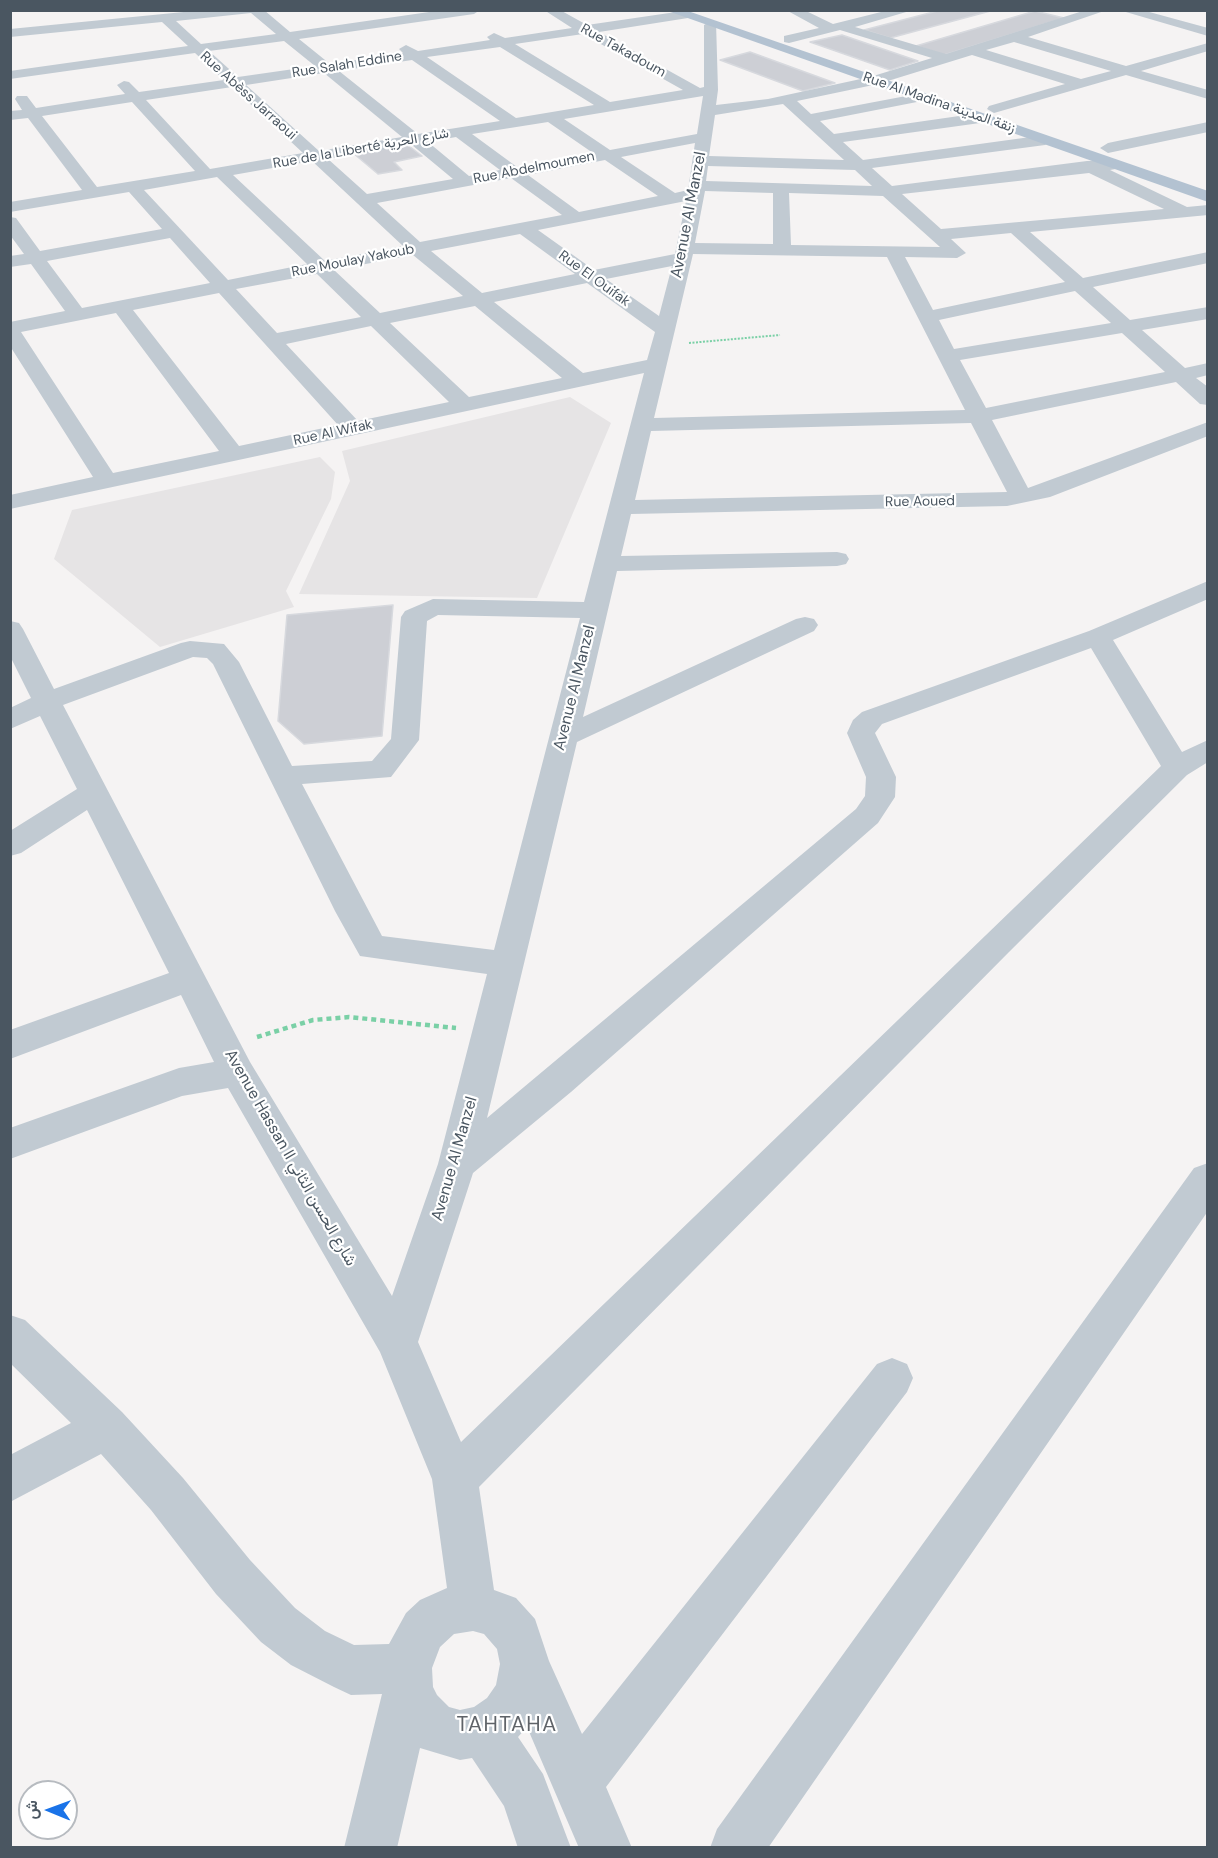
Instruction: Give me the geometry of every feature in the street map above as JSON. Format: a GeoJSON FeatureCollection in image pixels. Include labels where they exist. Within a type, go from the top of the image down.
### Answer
{"type":"FeatureCollection","features":[{"type":"Feature","properties":{"kind":"main road","name":"Rue Al Madina زنقة المدينة"},"geometry":{"type":"LineString","coordinates":[[677,13],[707,14],[789,39],[892,75],[987,113],[1011,129]]}},
{"type":"Feature","properties":{"kind":"main road","name":"Rue Al Madina زنقة المدينة"},"geometry":{"type":"LineString","coordinates":[[707,14],[873,81],[922,97],[1108,148],[1208,184]]}},
{"type":"Feature","properties":{"kind":"main road"},"geometry":{"type":"LineString","coordinates":[[1041,141],[1208,197]]}},
{"type":"Feature","properties":{"kind":"street"},"geometry":{"type":"LineString","coordinates":[[10,33],[79,36],[188,10]]}},
{"type":"Feature","properties":{"kind":"street"},"geometry":{"type":"LineString","coordinates":[[353,10],[513,123]]}},
{"type":"Feature","properties":{"kind":"street","name":"Rue Takadoum"},"geometry":{"type":"LineString","coordinates":[[550,10],[584,30],[704,91]]}},
{"type":"Feature","properties":{"kind":"street"},"geometry":{"type":"LineString","coordinates":[[792,10],[837,28],[949,59]]}},
{"type":"Feature","properties":{"kind":"street"},"geometry":{"type":"LineString","coordinates":[[707,115],[873,81],[1101,10]]}},
{"type":"Feature","properties":{"kind":"street"},"geometry":{"type":"LineString","coordinates":[[1125,10],[1208,32]]}},
{"type":"Feature","properties":{"kind":"street"},"geometry":{"type":"LineString","coordinates":[[255,11],[466,181]]}},
{"type":"Feature","properties":{"kind":"street"},"geometry":{"type":"LineString","coordinates":[[10,27],[101,15],[160,16],[278,11]]}},
{"type":"Feature","properties":{"kind":"street"},"geometry":{"type":"LineString","coordinates":[[789,39],[898,11]]}},
{"type":"Feature","properties":{"kind":"street"},"geometry":{"type":"LineString","coordinates":[[10,75],[454,12],[477,22],[501,42],[607,107]]}},
{"type":"Feature","properties":{"kind":"street","name":"Rue Salah Eddine"},"geometry":{"type":"LineString","coordinates":[[10,117],[584,30],[677,13]]}},
{"type":"Feature","properties":{"kind":"street","name":"Avenue Al Manzel"},"geometry":{"type":"LineString","coordinates":[[397,1342],[457,1164],[684,253],[707,115],[704,91],[707,14]]}},
{"type":"Feature","properties":{"kind":"street","name":"Rue Abèss Jarraoui"},"geometry":{"type":"LineString","coordinates":[[160,16],[417,249],[579,381]]}},
{"type":"Feature","properties":{"kind":"street"},"geometry":{"type":"LineString","coordinates":[[1047,28],[1068,34]]}},
{"type":"Feature","properties":{"kind":"street"},"geometry":{"type":"LineString","coordinates":[[79,36],[136,98],[213,173],[323,267],[465,405]]}},
{"type":"Feature","properties":{"kind":"street"},"geometry":{"type":"LineString","coordinates":[[1016,38],[1208,95]]}},
{"type":"Feature","properties":{"kind":"street"},"geometry":{"type":"LineString","coordinates":[[831,139],[987,113],[1208,47]]}},
{"type":"Feature","properties":{"kind":"street"},"geometry":{"type":"LineString","coordinates":[[974,51],[1081,84]]}},
{"type":"Feature","properties":{"kind":"street"},"geometry":{"type":"LineString","coordinates":[[1142,54],[1164,60]]}},
{"type":"Feature","properties":{"kind":"street"},"geometry":{"type":"LineString","coordinates":[[10,83],[93,193]]}},
{"type":"Feature","properties":{"kind":"street","name":"Rue de la Liberté شارع الحرية"},"geometry":{"type":"LineString","coordinates":[[10,207],[704,91]]}},
{"type":"Feature","properties":{"kind":"street"},"geometry":{"type":"LineString","coordinates":[[788,120],[809,120],[922,97]]}},
{"type":"Feature","properties":{"kind":"street"},"geometry":{"type":"LineString","coordinates":[[786,99],[973,268]]}},
{"type":"Feature","properties":{"kind":"street"},"geometry":{"type":"LineString","coordinates":[[636,103],[656,114]]}},
{"type":"Feature","properties":{"kind":"street"},"geometry":{"type":"LineString","coordinates":[[707,115],[765,120]]}},
{"type":"Feature","properties":{"kind":"street"},"geometry":{"type":"LineString","coordinates":[[551,117],[674,199]]}},
{"type":"Feature","properties":{"kind":"street"},"geometry":{"type":"LineString","coordinates":[[1108,148],[1208,128]]}},
{"type":"Feature","properties":{"kind":"street"},"geometry":{"type":"LineString","coordinates":[[1011,129],[1041,141],[1090,168],[1208,223]]}},
{"type":"Feature","properties":{"kind":"street"},"geometry":{"type":"LineString","coordinates":[[459,132],[577,218]]}},
{"type":"Feature","properties":{"kind":"street","name":"Rue Abdelmoumen"},"geometry":{"type":"LineString","coordinates":[[364,200],[704,137]]}},
{"type":"Feature","properties":{"kind":"street"},"geometry":{"type":"LineString","coordinates":[[700,161],[859,165],[1041,141]]}},
{"type":"Feature","properties":{"kind":"street","name":"Rue Moulay Yakoub"},"geometry":{"type":"LineString","coordinates":[[10,329],[674,199],[696,190],[781,188],[888,191],[1115,165]]}},
{"type":"Feature","properties":{"kind":"street"},"geometry":{"type":"LineString","coordinates":[[133,187],[226,286],[353,429]]}},
{"type":"Feature","properties":{"kind":"street"},"geometry":{"type":"LineString","coordinates":[[781,188],[782,250]]}},
{"type":"Feature","properties":{"kind":"street"},"geometry":{"type":"LineString","coordinates":[[937,235],[1208,210]]}},
{"type":"Feature","properties":{"kind":"street"},"geometry":{"type":"LineString","coordinates":[[10,222],[77,315]]}},
{"type":"Feature","properties":{"kind":"street","name":"Rue El Ouifak"},"geometry":{"type":"LineString","coordinates":[[523,228],[589,277],[661,346]]}},
{"type":"Feature","properties":{"kind":"street"},"geometry":{"type":"LineString","coordinates":[[1015,228],[1208,399]]}},
{"type":"Feature","properties":{"kind":"street"},"geometry":{"type":"LineString","coordinates":[[10,262],[175,232]]}},
{"type":"Feature","properties":{"kind":"street"},"geometry":{"type":"LineString","coordinates":[[274,340],[589,277],[684,253],[782,250],[957,254]]}},
{"type":"Feature","properties":{"kind":"street"},"geometry":{"type":"LineString","coordinates":[[894,253],[1021,497]]}},
{"type":"Feature","properties":{"kind":"street"},"geometry":{"type":"LineString","coordinates":[[927,317],[1208,257]]}},
{"type":"Feature","properties":{"kind":"street"},"geometry":{"type":"LineString","coordinates":[[121,307],[233,454]]}},
{"type":"Feature","properties":{"kind":"street"},"geometry":{"type":"LineString","coordinates":[[948,356],[1208,314]]}},
{"type":"Feature","properties":{"kind":"street"},"geometry":{"type":"LineString","coordinates":[[10,329],[107,481]]}},
{"type":"Feature","properties":{"kind":"street","name":"Rue Al Wifak"},"geometry":{"type":"LineString","coordinates":[[10,502],[579,381],[661,346]]}},
{"type":"Feature","properties":{"kind":"street"},"geometry":{"type":"LineString","coordinates":[[640,425],[979,416],[1208,369]]}},
{"type":"Feature","properties":{"kind":"street","name":"Rue Aoued"},"geometry":{"type":"LineString","coordinates":[[620,507],[992,501],[1042,492],[1208,428]]}},
{"type":"Feature","properties":{"kind":"street"},"geometry":{"type":"LineString","coordinates":[[607,564],[837,559]]}},
{"type":"Feature","properties":{"kind":"street"},"geometry":{"type":"LineString","coordinates":[[457,1164],[558,1083],[867,816],[880,797],[881,777],[861,733],[863,726],[872,718],[1098,637],[1208,589]]}},
{"type":"Feature","properties":{"kind":"street"},"geometry":{"type":"LineString","coordinates":[[282,776],[381,770],[405,740],[414,617],[433,607],[595,610]]}},
{"type":"Feature","properties":{"kind":"street"},"geometry":{"type":"LineString","coordinates":[[563,737],[805,625]]}},
{"type":"Feature","properties":{"kind":"street","name":"Avenue Hassan II شارع الحسن الثاني"},"geometry":{"type":"LineString","coordinates":[[10,629],[49,700],[231,1059],[397,1342],[455,1479],[473,1607]]}},
{"type":"Feature","properties":{"kind":"street"},"geometry":{"type":"LineString","coordinates":[[1098,637],[1177,768]]}},
{"type":"Feature","properties":{"kind":"street"},"geometry":{"type":"LineString","coordinates":[[10,720],[49,700],[190,649],[215,650],[225,662],[351,911],[372,947],[506,964]]}},
{"type":"Feature","properties":{"kind":"street"},"geometry":{"type":"LineString","coordinates":[[455,1479],[1177,768],[1208,749]]}},
{"type":"Feature","properties":{"kind":"street"},"geometry":{"type":"LineString","coordinates":[[10,846],[95,791]]}},
{"type":"Feature","properties":{"kind":"street"},"geometry":{"type":"LineString","coordinates":[[10,1045],[191,978]]}},
{"type":"Feature","properties":{"kind":"street"},"geometry":{"type":"LineString","coordinates":[[10,1144],[179,1082],[231,1059]]}},
{"type":"Feature","properties":{"kind":"street"},"geometry":{"type":"LineString","coordinates":[[736,1848],[1208,1179]]}},
{"type":"Feature","properties":{"kind":"street"},"geometry":{"type":"LineString","coordinates":[[10,1334],[106,1427],[167,1494],[233,1577],[278,1626],[308,1648],[351,1670],[407,1679]]}},
{"type":"Feature","properties":{"kind":"street"},"geometry":{"type":"LineString","coordinates":[[577,1782],[892,1378]]}},
{"type":"Feature","properties":{"kind":"street"},"geometry":{"type":"LineString","coordinates":[[10,1480],[106,1427]]}},
{"type":"Feature","properties":{"kind":"street"},"geometry":{"type":"LineString","coordinates":[[370,1848],[412,1648],[423,1630],[437,1617],[455,1609],[473,1607],[499,1615],[518,1636],[525,1664],[606,1848]]}},
{"type":"Feature","properties":{"kind":"street"},"geometry":{"type":"LineString","coordinates":[[407,1679],[419,1713],[436,1729],[460,1735],[484,1730],[505,1716],[519,1695],[525,1664]]}},
{"type":"Feature","properties":{"kind":"street"},"geometry":{"type":"LineString","coordinates":[[484,1730],[525,1792],[545,1848]]}},
{"type":"Feature","properties":{"kind":"path"},"geometry":{"type":"LineString","coordinates":[[661,346],[780,335]]}},
{"type":"Feature","properties":{"kind":"path"},"geometry":{"type":"LineString","coordinates":[[231,1059],[313,1020],[349,1017],[490,1031]]}},
{"type":"Feature","properties":{"kind":"shaded area"},"geometry":{"type":"Polygon","coordinates":[[[570,397],[611,423],[537,598],[299,594],[350,481],[342,451],[570,397]]]}},
{"type":"Feature","properties":{"kind":"shaded area"},"geometry":{"type":"Polygon","coordinates":[[[320,457],[335,472],[331,499],[286,591],[294,607],[160,647],[54,559],[72,510],[320,457]]]}},
{"type":"Feature","properties":{"kind":"building"},"geometry":{"type":"Polygon","coordinates":[[[941,10],[994,10],[890,38],[864,30],[941,10]]]}},
{"type":"Feature","properties":{"kind":"building"},"geometry":{"type":"Polygon","coordinates":[[[1035,11],[1064,18],[944,55],[916,46],[1035,11]]]}},
{"type":"Feature","properties":{"kind":"building"},"geometry":{"type":"Polygon","coordinates":[[[842,35],[918,61],[890,70],[810,42],[842,35]]]}},
{"type":"Feature","properties":{"kind":"building"},"geometry":{"type":"Polygon","coordinates":[[[750,52],[835,83],[803,91],[720,60],[750,52]]]}},
{"type":"Feature","properties":{"kind":"building"},"geometry":{"type":"Polygon","coordinates":[[[409,146],[422,156],[394,162],[402,170],[378,174],[353,153],[409,146]]]}},
{"type":"Feature","properties":{"kind":"building"},"geometry":{"type":"Polygon","coordinates":[[[393,605],[382,736],[304,744],[278,721],[287,615],[393,605]]]}},
{"type":"Feature","properties":{"kind":"district","name":"TAHTAHA"},"geometry":{"type":"Point","coordinates":[507,1725]}}]}
